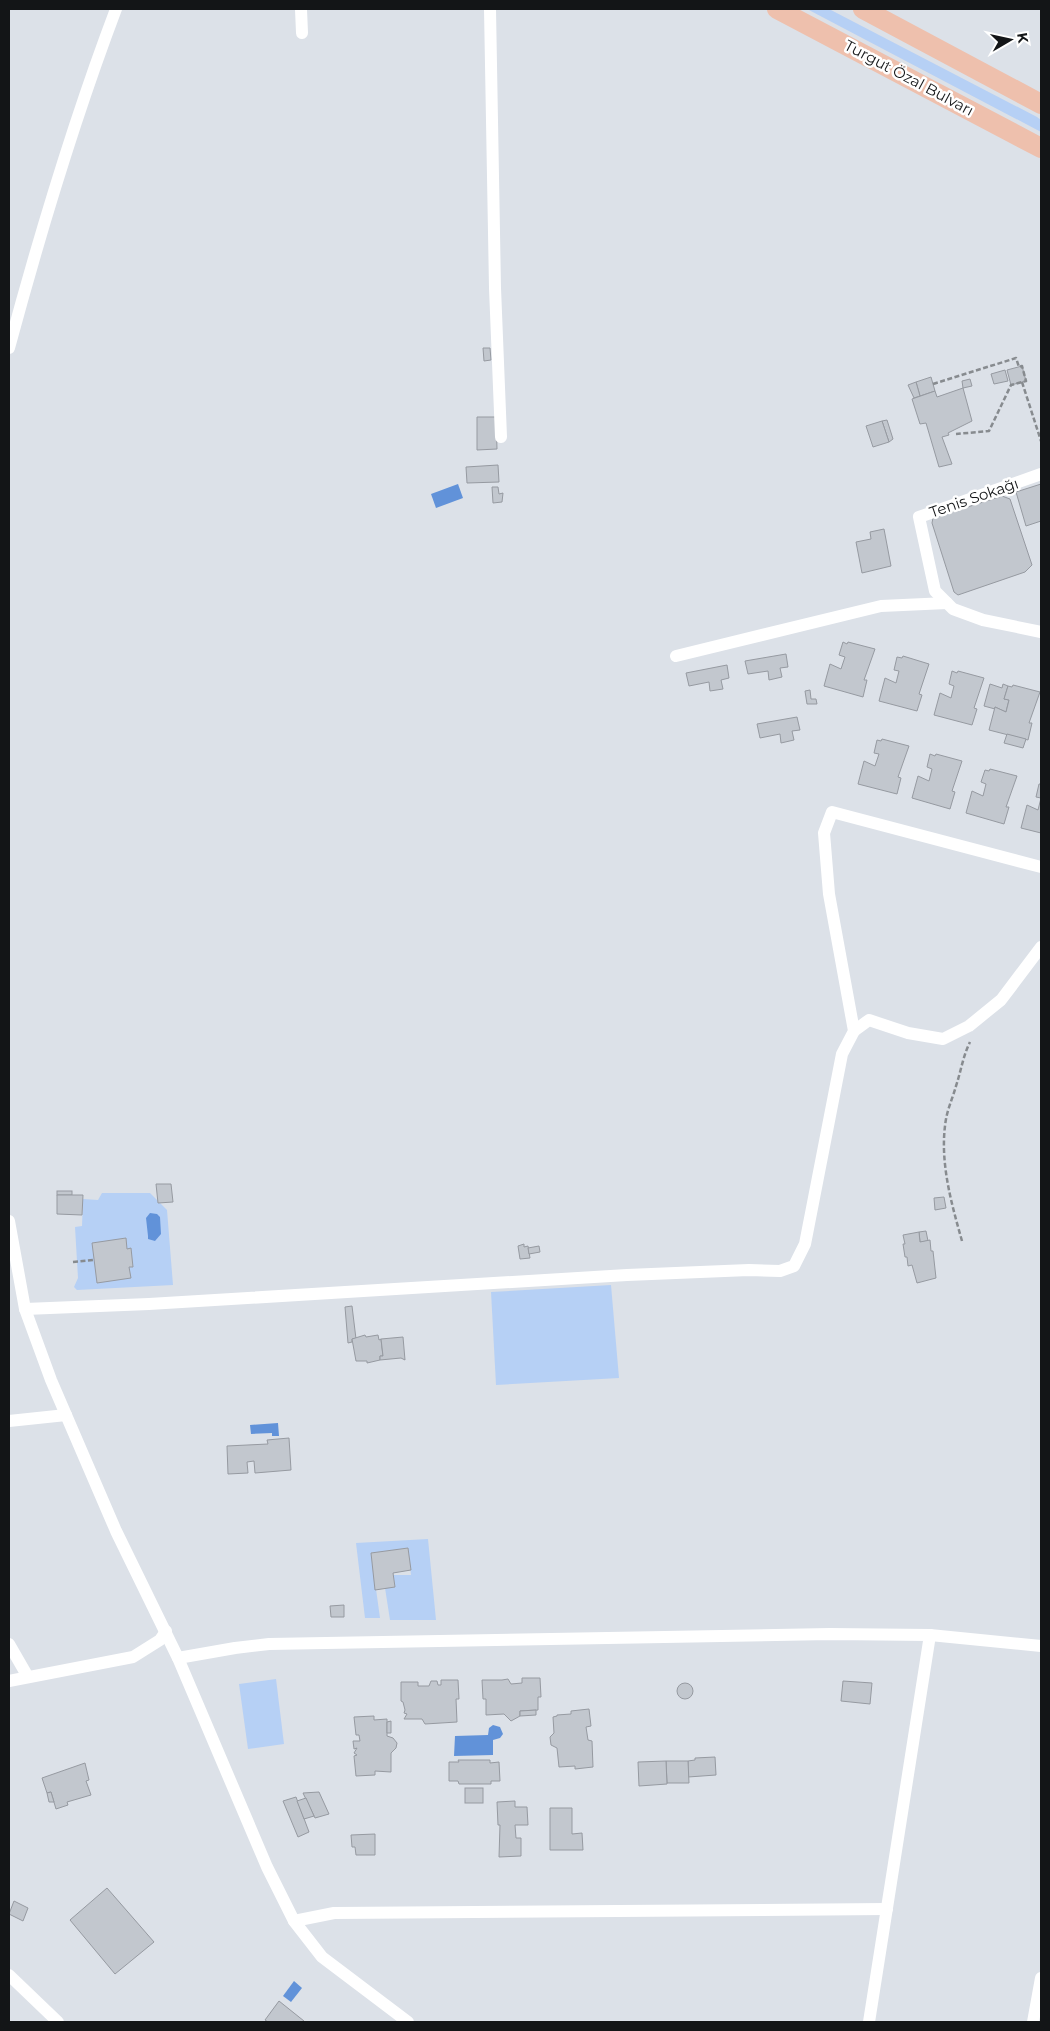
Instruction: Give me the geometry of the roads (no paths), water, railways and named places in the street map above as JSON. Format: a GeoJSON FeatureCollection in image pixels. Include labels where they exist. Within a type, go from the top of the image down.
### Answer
{"type":"FeatureCollection","features":[{"type":"Feature","properties":{"kind":"main road","name":"Turgut Özal Bulvarı"},"geometry":{"type":"LineString","coordinates":[[777,9],[1041,148]]}},
{"type":"Feature","properties":{"kind":"main road"},"geometry":{"type":"LineString","coordinates":[[864,9],[1041,104]]}},
{"type":"Feature","properties":{"kind":"street"},"geometry":{"type":"LineString","coordinates":[[9,348],[31,268],[86,90],[116,9]]}},
{"type":"Feature","properties":{"kind":"street"},"geometry":{"type":"LineString","coordinates":[[301,9],[302,33]]}},
{"type":"Feature","properties":{"kind":"street"},"geometry":{"type":"LineString","coordinates":[[490,9],[495,288],[501,437]]}},
{"type":"Feature","properties":{"kind":"street","name":"Tenis Sokağı"},"geometry":{"type":"LineString","coordinates":[[1041,474],[919,517],[935,591],[953,609],[983,620],[1041,632]]}},
{"type":"Feature","properties":{"kind":"street"},"geometry":{"type":"LineString","coordinates":[[676,656],[881,606],[948,604]]}},
{"type":"Feature","properties":{"kind":"street"},"geometry":{"type":"LineString","coordinates":[[854,1031],[829,894],[824,833],[832,812],[1041,867]]}},
{"type":"Feature","properties":{"kind":"street"},"geometry":{"type":"LineString","coordinates":[[24,1309],[159,1303],[627,1275],[749,1270],[780,1271],[794,1266],[805,1244],[842,1054],[854,1031],[869,1020],[908,1033],[943,1039],[969,1026],[1001,1000],[1041,947]]}},
{"type":"Feature","properties":{"kind":"street"},"geometry":{"type":"LineString","coordinates":[[9,1221],[24,1309],[51,1380],[116,1531],[178,1658],[266,1866],[294,1921],[322,1957],[408,2022]]}},
{"type":"Feature","properties":{"kind":"street"},"geometry":{"type":"LineString","coordinates":[[9,1420],[66,1415]]}},
{"type":"Feature","properties":{"kind":"street"},"geometry":{"type":"LineString","coordinates":[[9,1681],[133,1656],[160,1640],[166,1631]]}},
{"type":"Feature","properties":{"kind":"street"},"geometry":{"type":"LineString","coordinates":[[178,1658],[269,1644],[820,1634],[930,1635],[1041,1646]]}},
{"type":"Feature","properties":{"kind":"street"},"geometry":{"type":"LineString","coordinates":[[869,2022],[930,1635]]}},
{"type":"Feature","properties":{"kind":"street"},"geometry":{"type":"LineString","coordinates":[[9,1644],[28,1677]]}},
{"type":"Feature","properties":{"kind":"street"},"geometry":{"type":"LineString","coordinates":[[294,1921],[334,1914],[887,1909]]}},
{"type":"Feature","properties":{"kind":"street"},"geometry":{"type":"LineString","coordinates":[[9,1975],[58,2022]]}},
{"type":"Feature","properties":{"kind":"street"},"geometry":{"type":"LineString","coordinates":[[1033,2022],[1041,1978]]}},
{"type":"Feature","properties":{"kind":"water"},"geometry":{"type":"Polygon","coordinates":[[[458,484],[463,498],[436,508],[431,494],[458,484]]]}},
{"type":"Feature","properties":{"kind":"water"},"geometry":{"type":"Polygon","coordinates":[[[150,1213],[157,1214],[160,1217],[161,1234],[155,1241],[148,1239],[146,1218],[150,1213]]]}},
{"type":"Feature","properties":{"kind":"water"},"geometry":{"type":"Polygon","coordinates":[[[278,1423],[279,1436],[272,1436],[272,1433],[251,1434],[250,1425],[278,1423]]]}},
{"type":"Feature","properties":{"kind":"water"},"geometry":{"type":"Polygon","coordinates":[[[493,1725],[500,1727],[503,1734],[500,1738],[493,1740],[493,1755],[454,1756],[455,1736],[488,1735],[489,1728],[493,1725]]]}},
{"type":"Feature","properties":{"kind":"water"},"geometry":{"type":"Polygon","coordinates":[[[294,1981],[302,1988],[291,2002],[283,1996],[294,1981]]]}}]}
